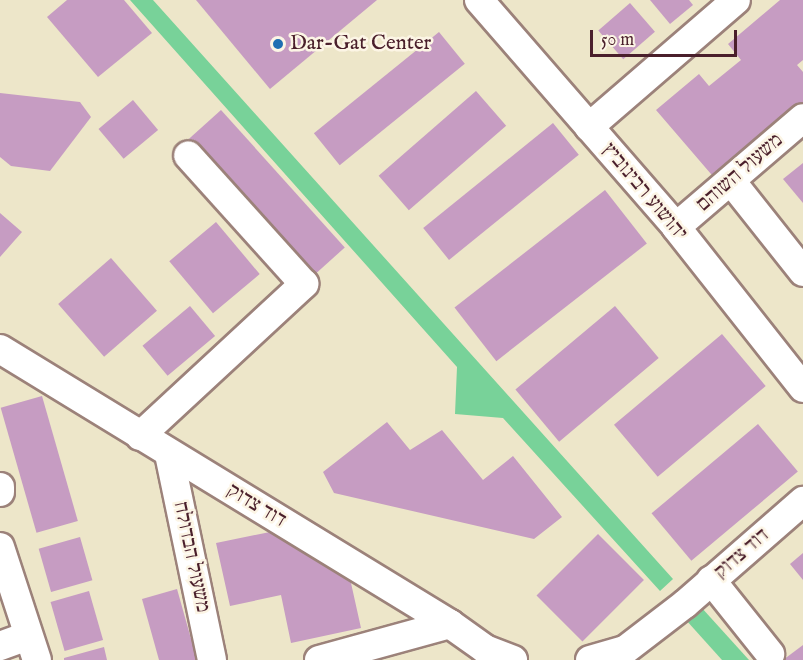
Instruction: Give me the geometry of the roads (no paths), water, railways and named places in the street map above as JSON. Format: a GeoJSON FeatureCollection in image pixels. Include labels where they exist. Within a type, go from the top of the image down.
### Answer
{"type":"FeatureCollection","features":[{"type":"Feature","properties":{"kind":"street","name":"יהושוע רבינוביץ"},"geometry":{"type":"LineString","coordinates":[[479,0],[676,227],[803,388]]}},
{"type":"Feature","properties":{"kind":"street"},"geometry":{"type":"LineString","coordinates":[[589,127],[736,0]]}},
{"type":"Feature","properties":{"kind":"street","name":"משעול השוהם"},"geometry":{"type":"LineString","coordinates":[[676,227],[803,118]]}},
{"type":"Feature","properties":{"kind":"street"},"geometry":{"type":"LineString","coordinates":[[140,436],[304,284],[188,155]]}},
{"type":"Feature","properties":{"kind":"street"},"geometry":{"type":"LineString","coordinates":[[731,181],[803,272]]}},
{"type":"Feature","properties":{"kind":"street","name":"דוד צדוק"},"geometry":{"type":"LineString","coordinates":[[0,349],[450,624],[485,649],[513,660]]}},
{"type":"Feature","properties":{"kind":"street","name":"משעול הבדולח"},"geometry":{"type":"LineString","coordinates":[[169,454],[212,660]]}},
{"type":"Feature","properties":{"kind":"street","name":"דוד צדוק"},"geometry":{"type":"LineString","coordinates":[[590,660],[627,655],[803,501]]}},
{"type":"Feature","properties":{"kind":"street"},"geometry":{"type":"LineString","coordinates":[[0,547],[32,648],[0,646]]}},
{"type":"Feature","properties":{"kind":"street"},"geometry":{"type":"LineString","coordinates":[[711,580],[770,654]]}},
{"type":"Feature","properties":{"kind":"street"},"geometry":{"type":"LineString","coordinates":[[319,660],[450,624]]}},
{"type":"Feature","properties":{"kind":"place","name":"Dar-Gat Center"},"geometry":{"type":"Point","coordinates":[278,44]}}]}
